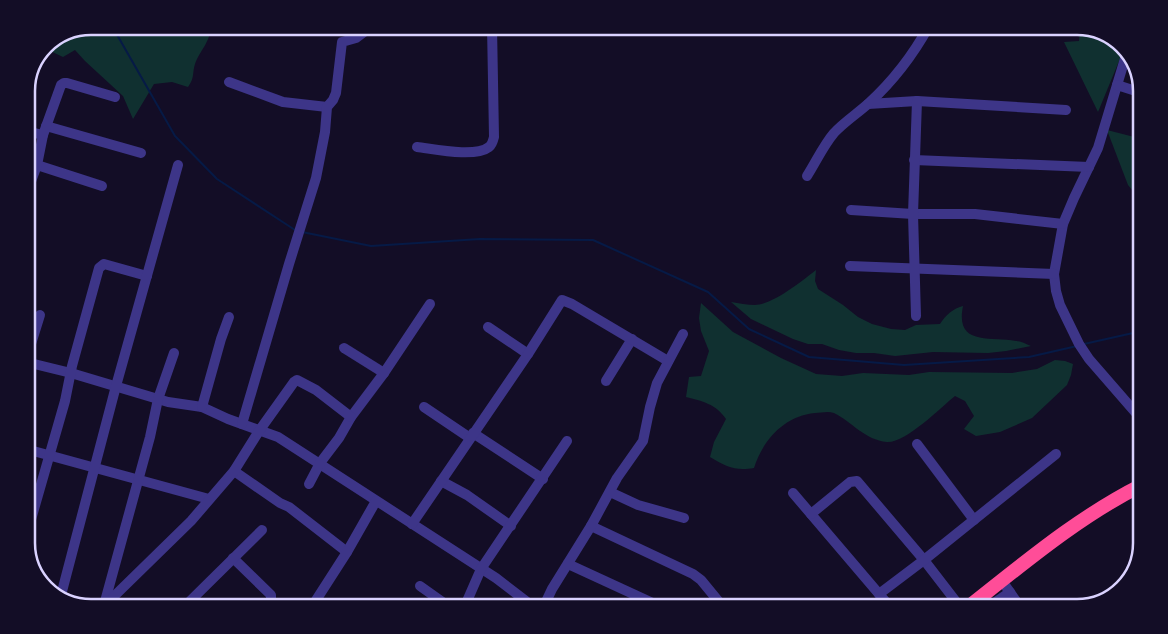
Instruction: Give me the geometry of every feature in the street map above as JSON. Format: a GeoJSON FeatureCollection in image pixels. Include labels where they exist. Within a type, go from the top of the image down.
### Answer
{"type":"FeatureCollection","features":[{"type":"Feature","properties":{"kind":"highway"},"geometry":{"type":"LineString","coordinates":[[983,599],[1006,586],[1070,527],[1133,490]]}},
{"type":"Feature","properties":{"kind":"street"},"geometry":{"type":"LineString","coordinates":[[242,424],[316,178],[327,107],[336,93],[342,42],[360,35]]}},
{"type":"Feature","properties":{"kind":"street"},"geometry":{"type":"LineString","coordinates":[[417,147],[467,152],[486,149],[493,143],[492,35]]}},
{"type":"Feature","properties":{"kind":"street"},"geometry":{"type":"LineString","coordinates":[[807,176],[826,142],[886,87],[919,45],[924,35]]}},
{"type":"Feature","properties":{"kind":"street"},"geometry":{"type":"LineString","coordinates":[[1124,62],[1098,148],[1063,224],[1054,274],[1060,306],[1079,344],[1089,359],[1133,410]]}},
{"type":"Feature","properties":{"kind":"street"},"geometry":{"type":"LineString","coordinates":[[229,82],[283,102],[327,107]]}},
{"type":"Feature","properties":{"kind":"street"},"geometry":{"type":"LineString","coordinates":[[35,171],[44,130],[58,91],[64,83],[115,97]]}},
{"type":"Feature","properties":{"kind":"street"},"geometry":{"type":"LineString","coordinates":[[1117,84],[1133,90]]}},
{"type":"Feature","properties":{"kind":"street"},"geometry":{"type":"LineString","coordinates":[[868,104],[917,101],[1066,110]]}},
{"type":"Feature","properties":{"kind":"street"},"geometry":{"type":"LineString","coordinates":[[916,316],[913,214],[917,101]]}},
{"type":"Feature","properties":{"kind":"street"},"geometry":{"type":"LineString","coordinates":[[35,130],[44,130],[141,153]]}},
{"type":"Feature","properties":{"kind":"street"},"geometry":{"type":"LineString","coordinates":[[914,160],[1010,162],[1089,167]]}},
{"type":"Feature","properties":{"kind":"street"},"geometry":{"type":"LineString","coordinates":[[62,590],[116,386],[178,165]]}},
{"type":"Feature","properties":{"kind":"street"},"geometry":{"type":"LineString","coordinates":[[37,166],[102,186]]}},
{"type":"Feature","properties":{"kind":"street"},"geometry":{"type":"LineString","coordinates":[[851,210],[913,214],[975,214],[1063,224]]}},
{"type":"Feature","properties":{"kind":"street"},"geometry":{"type":"LineString","coordinates":[[35,505],[101,266],[104,264],[114,266],[147,276]]}},
{"type":"Feature","properties":{"kind":"street"},"geometry":{"type":"LineString","coordinates":[[850,266],[1054,274]]}},
{"type":"Feature","properties":{"kind":"street"},"geometry":{"type":"LineString","coordinates":[[412,524],[528,354],[562,300],[568,301],[668,360]]}},
{"type":"Feature","properties":{"kind":"street"},"geometry":{"type":"LineString","coordinates":[[309,484],[351,417],[384,373],[430,304]]}},
{"type":"Feature","properties":{"kind":"street"},"geometry":{"type":"LineString","coordinates":[[35,331],[40,315]]}},
{"type":"Feature","properties":{"kind":"street"},"geometry":{"type":"LineString","coordinates":[[202,407],[221,339],[230,317]]}},
{"type":"Feature","properties":{"kind":"street"},"geometry":{"type":"LineString","coordinates":[[488,328],[528,354]]}},
{"type":"Feature","properties":{"kind":"street"},"geometry":{"type":"LineString","coordinates":[[548,599],[617,478],[643,441],[655,391],[668,360],[683,334]]}},
{"type":"Feature","properties":{"kind":"street"},"geometry":{"type":"LineString","coordinates":[[606,381],[632,339]]}},
{"type":"Feature","properties":{"kind":"street"},"geometry":{"type":"LineString","coordinates":[[344,348],[384,373]]}},
{"type":"Feature","properties":{"kind":"street"},"geometry":{"type":"LineString","coordinates":[[105,599],[158,399],[174,353]]}},
{"type":"Feature","properties":{"kind":"street"},"geometry":{"type":"LineString","coordinates":[[35,363],[158,399],[202,407],[278,437],[481,569],[531,599]]}},
{"type":"Feature","properties":{"kind":"street"},"geometry":{"type":"LineString","coordinates":[[111,599],[191,521],[234,471],[259,431],[294,382],[297,380],[316,390],[351,417]]}},
{"type":"Feature","properties":{"kind":"street"},"geometry":{"type":"LineString","coordinates":[[424,407],[543,479]]}},
{"type":"Feature","properties":{"kind":"street"},"geometry":{"type":"LineString","coordinates":[[468,599],[481,569],[567,441]]}},
{"type":"Feature","properties":{"kind":"street"},"geometry":{"type":"LineString","coordinates":[[917,444],[974,520]]}},
{"type":"Feature","properties":{"kind":"street"},"geometry":{"type":"LineString","coordinates":[[35,452],[209,498]]}},
{"type":"Feature","properties":{"kind":"street"},"geometry":{"type":"LineString","coordinates":[[879,594],[1056,454]]}},
{"type":"Feature","properties":{"kind":"street"},"geometry":{"type":"LineString","coordinates":[[234,471],[280,503],[289,507],[347,552]]}},
{"type":"Feature","properties":{"kind":"street"},"geometry":{"type":"LineString","coordinates":[[441,481],[467,495],[511,526]]}},
{"type":"Feature","properties":{"kind":"street"},"geometry":{"type":"LineString","coordinates":[[811,514],[850,482],[857,481],[924,560],[954,599]]}},
{"type":"Feature","properties":{"kind":"street"},"geometry":{"type":"LineString","coordinates":[[610,492],[638,504],[684,518]]}},
{"type":"Feature","properties":{"kind":"street"},"geometry":{"type":"LineString","coordinates":[[793,493],[883,599]]}},
{"type":"Feature","properties":{"kind":"street"},"geometry":{"type":"LineString","coordinates":[[317,599],[347,552],[376,501]]}},
{"type":"Feature","properties":{"kind":"street"},"geometry":{"type":"LineString","coordinates":[[591,526],[693,574],[701,580],[717,599]]}},
{"type":"Feature","properties":{"kind":"street"},"geometry":{"type":"LineString","coordinates":[[192,599],[262,530]]}},
{"type":"Feature","properties":{"kind":"street"},"geometry":{"type":"LineString","coordinates":[[233,558],[271,596],[272,599]]}},
{"type":"Feature","properties":{"kind":"street"},"geometry":{"type":"LineString","coordinates":[[568,564],[644,599]]}},
{"type":"Feature","properties":{"kind":"street"},"geometry":{"type":"LineString","coordinates":[[420,586],[438,599]]}},
{"type":"Feature","properties":{"kind":"street"},"geometry":{"type":"LineString","coordinates":[[995,599],[1006,586],[1014,599]]}},
{"type":"Feature","properties":{"kind":"green space"},"geometry":{"type":"Polygon","coordinates":[[[209,35],[197,59],[188,87],[172,82],[154,84],[133,119],[123,96],[75,50],[63,57],[52,52],[70,39],[80,36],[209,35]]]}},
{"type":"Feature","properties":{"kind":"green space"},"geometry":{"type":"Polygon","coordinates":[[[1079,35],[1084,35],[1102,41],[1114,49],[1121,57],[1098,112],[1064,42],[1079,41],[1079,35]]]}},
{"type":"Feature","properties":{"kind":"green space"},"geometry":{"type":"Polygon","coordinates":[[[1107,130],[1133,137],[1133,191],[1128,185],[1107,130]]]}},
{"type":"Feature","properties":{"kind":"green space"},"geometry":{"type":"Polygon","coordinates":[[[816,270],[815,281],[818,289],[858,317],[872,324],[891,329],[905,330],[916,325],[940,324],[950,313],[963,306],[962,319],[964,328],[969,333],[976,337],[1020,342],[1031,346],[988,353],[933,352],[895,356],[856,353],[822,344],[808,344],[793,339],[751,319],[731,302],[755,305],[770,301],[787,292],[816,270]]]}},
{"type":"Feature","properties":{"kind":"green space"},"geometry":{"type":"Polygon","coordinates":[[[701,303],[733,332],[781,358],[816,374],[842,376],[863,373],[909,375],[929,372],[1012,373],[1037,369],[1055,360],[1073,364],[1067,385],[1032,418],[1000,432],[976,436],[964,429],[974,416],[965,401],[955,396],[913,431],[895,441],[887,442],[872,438],[834,413],[815,413],[794,419],[776,431],[763,448],[754,468],[736,468],[726,466],[710,457],[714,442],[726,419],[713,407],[686,397],[689,377],[701,376],[709,351],[701,331],[699,318],[701,303]]]}},
{"type":"Feature","properties":{"kind":"waterway"},"geometry":{"type":"LineString","coordinates":[[117,35],[175,136],[217,179],[295,230]]}},
{"type":"Feature","properties":{"kind":"waterway"},"geometry":{"type":"LineString","coordinates":[[302,232],[371,246],[480,239],[593,240],[708,292],[749,329],[809,357],[904,365],[1029,357],[1077,346]]}},
{"type":"Feature","properties":{"kind":"waterway"},"geometry":{"type":"LineString","coordinates":[[1084,344],[1133,333]]}}]}
